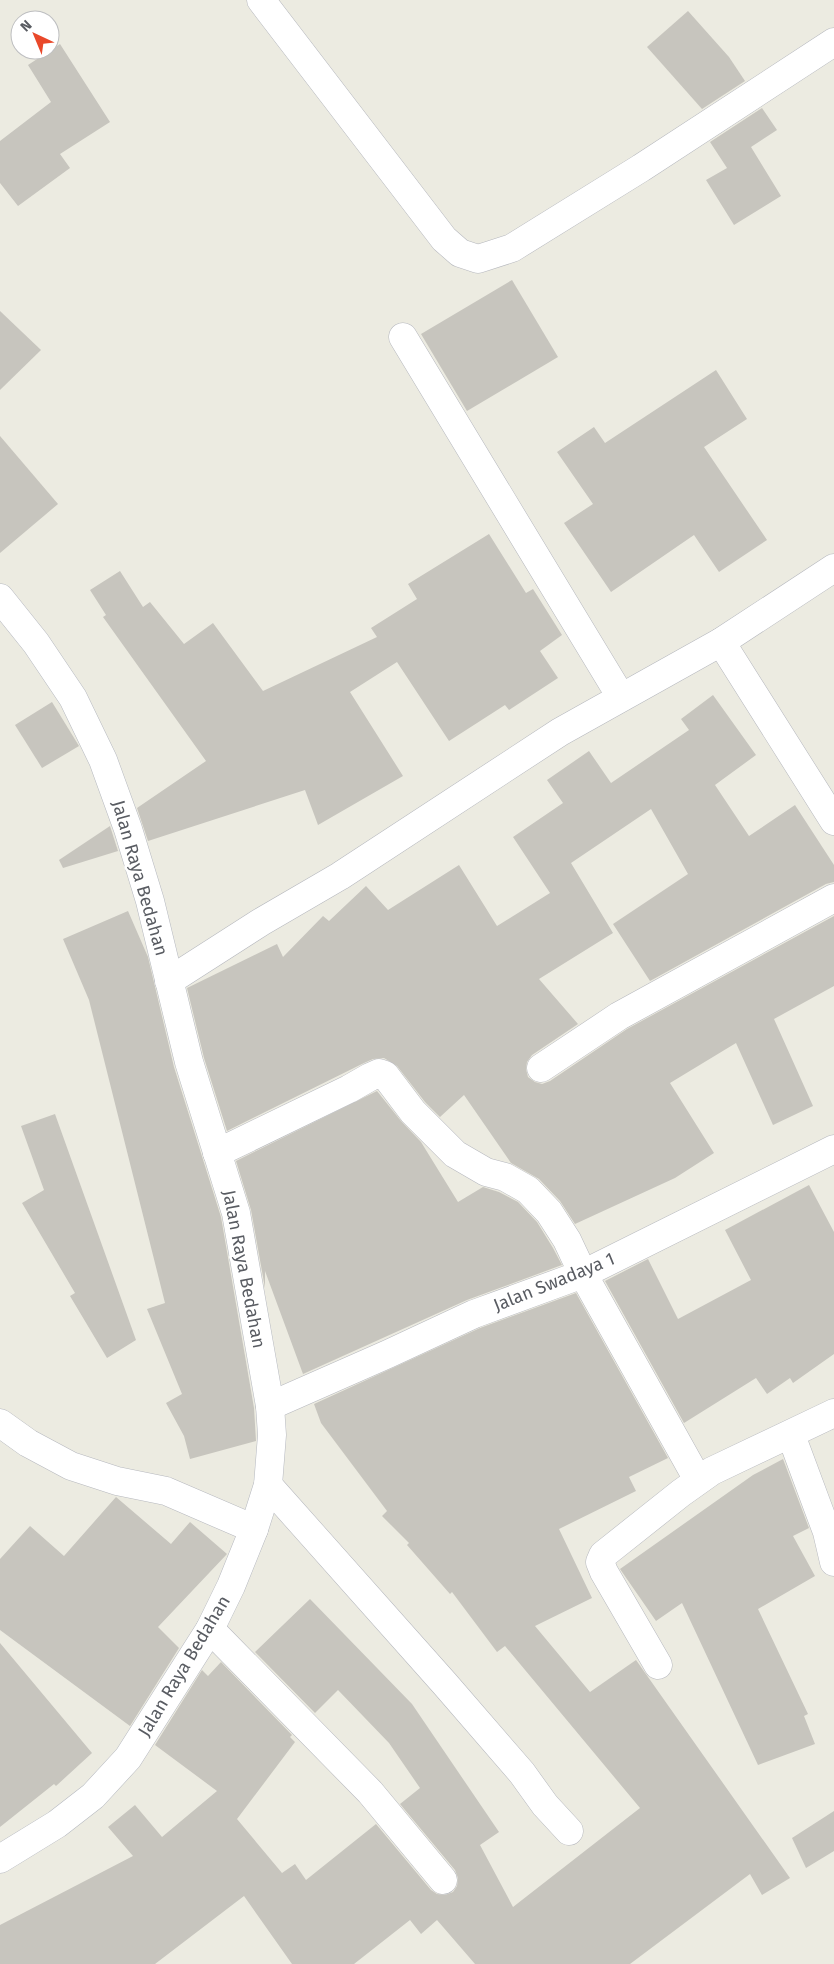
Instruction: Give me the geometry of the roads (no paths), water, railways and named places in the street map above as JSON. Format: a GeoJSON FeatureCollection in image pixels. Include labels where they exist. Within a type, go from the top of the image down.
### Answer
{"type":"FeatureCollection","features":[{"type":"Feature","properties":{"kind":"street"},"geometry":{"type":"LineString","coordinates":[[261,0],[444,239],[460,253],[478,259],[512,248],[641,168],[834,42]]}},
{"type":"Feature","properties":{"kind":"street"},"geometry":{"type":"LineString","coordinates":[[403,337],[621,697]]}},
{"type":"Feature","properties":{"kind":"street"},"geometry":{"type":"LineString","coordinates":[[168,981],[261,922],[340,876],[560,732],[721,642],[834,568]]}},
{"type":"Feature","properties":{"kind":"street","name":"Jalan Raya Bedahan"},"geometry":{"type":"LineString","coordinates":[[0,598],[36,643],[73,698],[103,760],[128,829],[150,901],[189,1062],[236,1213],[270,1406],[272,1435],[268,1485],[254,1529],[231,1586],[210,1630],[157,1715],[128,1758],[86,1801],[57,1824],[0,1859]]}},
{"type":"Feature","properties":{"kind":"street"},"geometry":{"type":"LineString","coordinates":[[721,642],[834,821]]}},
{"type":"Feature","properties":{"kind":"street"},"geometry":{"type":"LineString","coordinates":[[541,1068],[619,1016],[834,898]]}},
{"type":"Feature","properties":{"kind":"street"},"geometry":{"type":"LineString","coordinates":[[217,1153],[348,1090],[370,1077],[379,1073],[385,1075],[413,1112],[455,1154],[486,1172],[505,1177],[528,1190],[549,1212],[567,1240],[583,1274],[698,1480]]}},
{"type":"Feature","properties":{"kind":"street","name":"Jalan Swadaya 1"},"geometry":{"type":"LineString","coordinates":[[270,1406],[474,1314],[583,1274],[834,1149]]}},
{"type":"Feature","properties":{"kind":"street"},"geometry":{"type":"LineString","coordinates":[[658,1665],[611,1586],[600,1562],[603,1555],[698,1480],[759,1448],[834,1413]]}},
{"type":"Feature","properties":{"kind":"street"},"geometry":{"type":"LineString","coordinates":[[0,1423],[28,1443],[71,1466],[117,1481],[166,1491],[254,1529]]}},
{"type":"Feature","properties":{"kind":"street"},"geometry":{"type":"LineString","coordinates":[[790,1435],[824,1523],[834,1562]]}},
{"type":"Feature","properties":{"kind":"street"},"geometry":{"type":"LineString","coordinates":[[268,1485],[445,1684],[569,1831]]}},
{"type":"Feature","properties":{"kind":"street"},"geometry":{"type":"LineString","coordinates":[[210,1630],[370,1792],[443,1880]]}}]}
